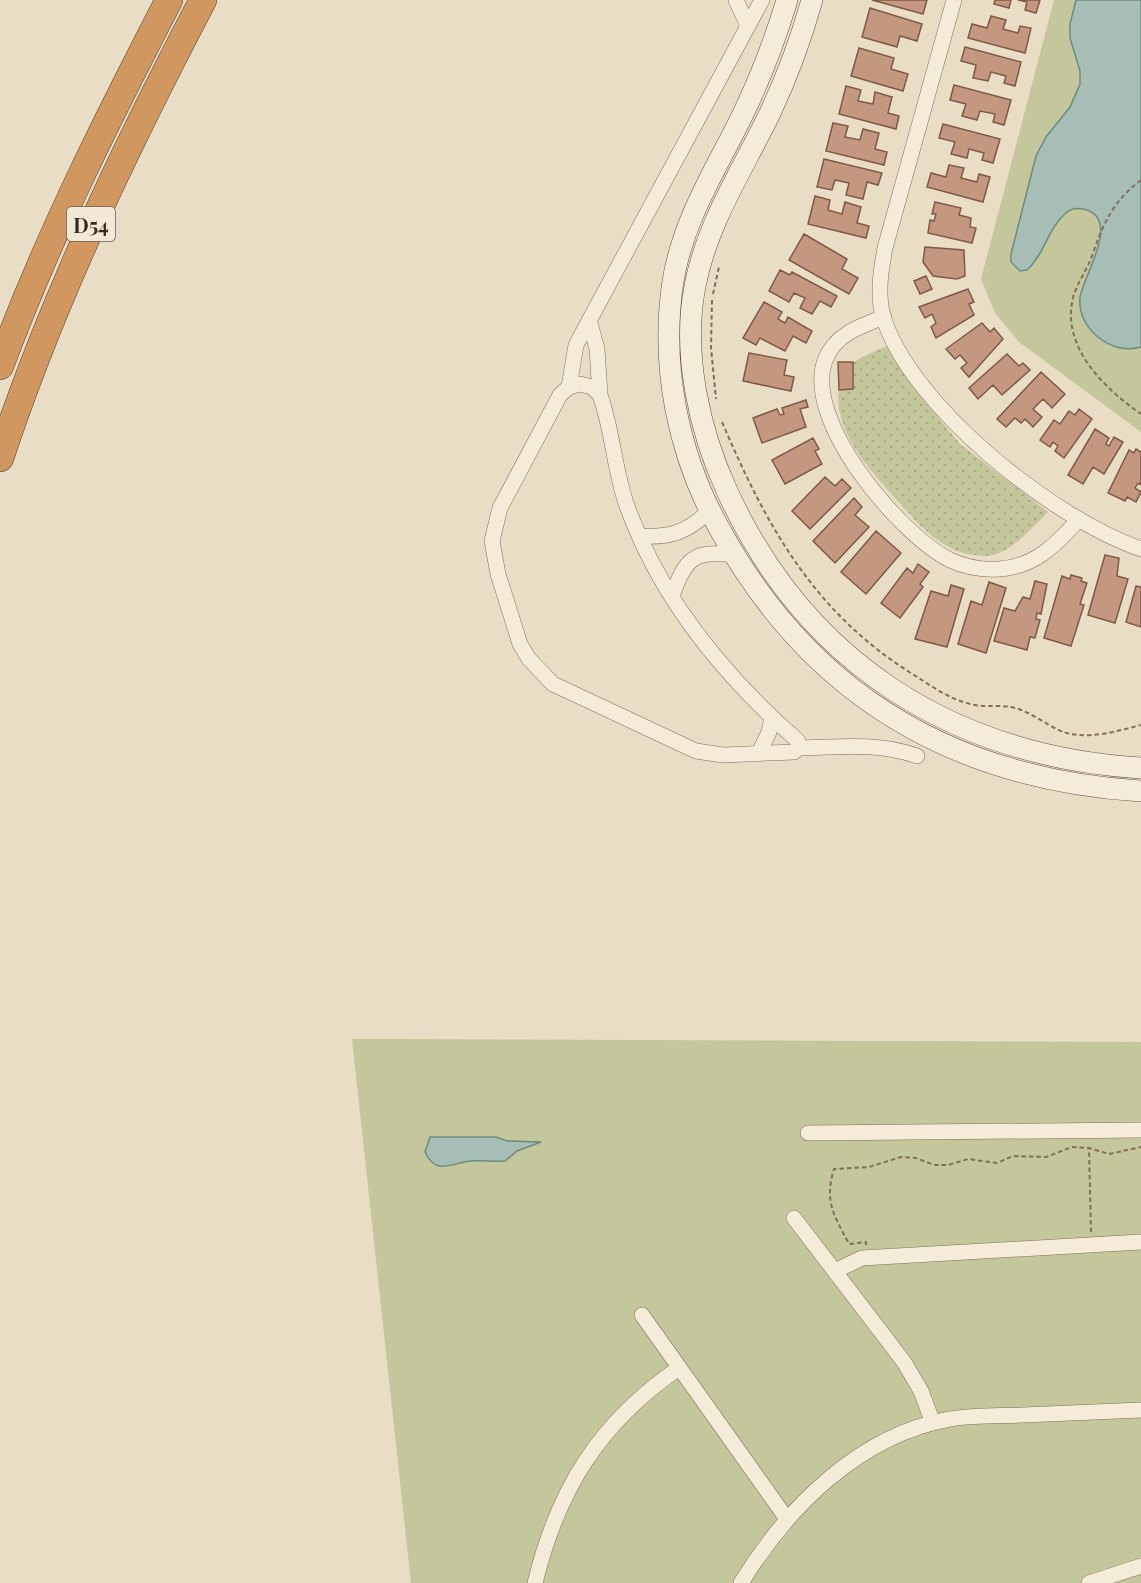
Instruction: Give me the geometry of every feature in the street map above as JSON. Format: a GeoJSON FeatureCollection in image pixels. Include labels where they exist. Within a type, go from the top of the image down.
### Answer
{"type":"FeatureCollection","features":[{"type":"Feature","properties":{"kind":"highway","name":"D54"},"geometry":{"type":"LineString","coordinates":[[0,366],[33,280],[75,184],[169,0]]}},
{"type":"Feature","properties":{"kind":"highway","name":"D54"},"geometry":{"type":"LineString","coordinates":[[0,458],[35,356],[83,241],[135,129],[203,0]]}},
{"type":"Feature","properties":{"kind":"street"},"geometry":{"type":"LineString","coordinates":[[736,0],[748,26]]}},
{"type":"Feature","properties":{"kind":"street"},"geometry":{"type":"LineString","coordinates":[[569,387],[576,345],[590,324],[762,0]]}},
{"type":"Feature","properties":{"kind":"street"},"geometry":{"type":"LineString","coordinates":[[787,0],[758,80],[686,228],[673,283],[669,337],[674,399],[683,442],[710,511],[734,555],[768,607],[816,660],[863,698],[898,721],[952,748],[1009,770],[1069,783],[1141,791]]}},
{"type":"Feature","properties":{"kind":"street"},"geometry":{"type":"LineString","coordinates":[[812,0],[784,82],[712,228],[694,289],[692,321],[695,385],[709,447],[720,477],[748,535],[788,593],[835,645],[891,688],[951,723],[1017,748],[1072,760],[1141,768]]}},
{"type":"Feature","properties":{"kind":"street"},"geometry":{"type":"LineString","coordinates":[[954,0],[885,248],[880,275],[884,317],[911,368],[964,430],[1018,479],[1078,520],[1141,549]]}},
{"type":"Feature","properties":{"kind":"street"},"geometry":{"type":"LineString","coordinates":[[884,317],[856,328],[834,344],[826,356],[820,382],[829,416],[849,456],[898,519],[937,553],[951,561],[983,569],[1015,567],[1031,561],[1058,543],[1078,520]]}},
{"type":"Feature","properties":{"kind":"street"},"geometry":{"type":"LineString","coordinates":[[590,324],[597,349],[600,395],[618,477],[640,536],[672,596],[717,660],[798,741],[799,748]]}},
{"type":"Feature","properties":{"kind":"street"},"geometry":{"type":"LineString","coordinates":[[600,395],[592,387],[580,384],[569,387],[560,395],[494,524],[493,558],[520,644],[540,673],[553,684],[682,746],[709,754],[794,752],[799,748],[871,746],[894,748],[917,756]]}},
{"type":"Feature","properties":{"kind":"street"},"geometry":{"type":"LineString","coordinates":[[640,536],[662,537],[683,532],[710,511]]}},
{"type":"Feature","properties":{"kind":"street"},"geometry":{"type":"LineString","coordinates":[[672,596],[680,573],[695,557],[705,552],[734,555]]}},
{"type":"Feature","properties":{"kind":"street"},"geometry":{"type":"LineString","coordinates":[[759,753],[770,732],[772,717]]}},
{"type":"Feature","properties":{"kind":"street"},"geometry":{"type":"LineString","coordinates":[[808,1132],[1141,1130]]}},
{"type":"Feature","properties":{"kind":"street"},"geometry":{"type":"LineString","coordinates":[[794,1218],[913,1376],[933,1423]]}},
{"type":"Feature","properties":{"kind":"street"},"geometry":{"type":"LineString","coordinates":[[835,1271],[852,1261],[867,1257],[1141,1242]]}},
{"type":"Feature","properties":{"kind":"street"},"geometry":{"type":"LineString","coordinates":[[642,1315],[787,1519]]}},
{"type":"Feature","properties":{"kind":"street"},"geometry":{"type":"LineString","coordinates":[[535,1583],[557,1514],[590,1452],[639,1398],[679,1368]]}},
{"type":"Feature","properties":{"kind":"street"},"geometry":{"type":"LineString","coordinates":[[741,1583],[787,1519],[822,1485],[863,1454],[901,1435],[933,1423],[969,1417],[1141,1410]]}},
{"type":"Feature","properties":{"kind":"street"},"geometry":{"type":"LineString","coordinates":[[1089,1583],[1141,1566]]}},
{"type":"Feature","properties":{"kind":"path"},"geometry":{"type":"LineString","coordinates":[[1141,180],[1117,201],[1107,216],[1074,295],[1071,315],[1074,334],[1100,380],[1141,414]]}},
{"type":"Feature","properties":{"kind":"path"},"geometry":{"type":"LineString","coordinates":[[867,1257],[866,1242],[849,1244],[829,1205],[829,1185],[834,1169],[869,1167],[901,1157],[916,1158],[934,1165],[968,1159],[997,1163],[1013,1156],[1046,1157],[1072,1147],[1089,1148],[1109,1154],[1141,1147]]}},
{"type":"Feature","properties":{"kind":"path"},"geometry":{"type":"LineString","coordinates":[[1089,1148],[1091,1244]]}},
{"type":"Feature","properties":{"kind":"green space"},"geometry":{"type":"Polygon","coordinates":[[[1054,0],[1141,0],[1141,432],[1019,342],[995,313],[981,279],[1054,0]]]}},
{"type":"Feature","properties":{"kind":"green space"},"geometry":{"type":"Polygon","coordinates":[[[890,345],[918,393],[960,444],[1048,512],[1012,546],[986,556],[968,554],[943,544],[928,533],[886,488],[853,444],[839,411],[838,394],[842,377],[856,361],[890,345]]]}},
{"type":"Feature","properties":{"kind":"green space"},"geometry":{"type":"Polygon","coordinates":[[[352,1039],[1141,1042],[1141,1583],[411,1583],[352,1039]]]}},
{"type":"Feature","properties":{"kind":"water"},"geometry":{"type":"Polygon","coordinates":[[[1076,0],[1141,0],[1141,347],[1130,349],[1119,348],[1098,338],[1084,320],[1081,309],[1082,289],[1100,236],[1100,224],[1095,214],[1083,209],[1066,213],[1027,270],[1020,271],[1011,262],[1011,254],[1036,156],[1046,137],[1070,107],[1080,84],[1080,71],[1070,38],[1070,24],[1076,0]]]}},
{"type":"Feature","properties":{"kind":"water"},"geometry":{"type":"Polygon","coordinates":[[[430,1137],[496,1137],[507,1141],[541,1142],[517,1151],[505,1161],[471,1161],[439,1166],[429,1159],[425,1152],[430,1137]]]}},
{"type":"Feature","properties":{"kind":"building"},"geometry":{"type":"Polygon","coordinates":[[[872,0],[927,0],[923,14],[872,0]]]}},
{"type":"Feature","properties":{"kind":"building"},"geometry":{"type":"Polygon","coordinates":[[[995,0],[1011,0],[1009,8],[994,4],[995,0]]]}},
{"type":"Feature","properties":{"kind":"building"},"geometry":{"type":"Polygon","coordinates":[[[1018,0],[1040,0],[1036,13],[1025,10],[1027,2],[1018,0]]]}},
{"type":"Feature","properties":{"kind":"building"},"geometry":{"type":"Polygon","coordinates":[[[870,8],[922,24],[917,41],[900,36],[897,47],[862,37],[870,8]]]}},
{"type":"Feature","properties":{"kind":"building"},"geometry":{"type":"Polygon","coordinates":[[[991,16],[1006,20],[1003,29],[1018,33],[1020,26],[1031,28],[1025,53],[968,38],[972,24],[987,28],[991,16]]]}},
{"type":"Feature","properties":{"kind":"building"},"geometry":{"type":"Polygon","coordinates":[[[965,47],[1021,62],[1015,86],[1004,83],[1006,76],[991,72],[988,81],[973,78],[976,65],[961,61],[965,47]]]}},
{"type":"Feature","properties":{"kind":"building"},"geometry":{"type":"Polygon","coordinates":[[[859,48],[894,58],[891,69],[908,74],[903,91],[851,76],[859,48]]]}},
{"type":"Feature","properties":{"kind":"building"},"geometry":{"type":"Polygon","coordinates":[[[954,85],[1011,100],[1004,125],[993,122],[995,114],[980,111],[977,120],[962,116],[966,104],[950,100],[954,85]]]}},
{"type":"Feature","properties":{"kind":"building"},"geometry":{"type":"Polygon","coordinates":[[[846,86],[861,90],[858,101],[873,104],[875,92],[892,97],[888,113],[899,116],[896,129],[839,114],[846,86]]]}},
{"type":"Feature","properties":{"kind":"building"},"geometry":{"type":"Polygon","coordinates":[[[833,123],[848,126],[845,137],[860,140],[863,129],[879,133],[875,149],[887,152],[884,165],[826,151],[833,123]]]}},
{"type":"Feature","properties":{"kind":"building"},"geometry":{"type":"Polygon","coordinates":[[[943,124],[1000,139],[993,163],[982,160],[984,153],[969,149],[967,158],[951,154],[955,142],[939,138],[943,124]]]}},
{"type":"Feature","properties":{"kind":"building"},"geometry":{"type":"Polygon","coordinates":[[[824,159],[882,173],[878,185],[867,182],[863,199],[846,195],[849,183],[835,180],[832,190],[817,187],[824,159]]]}},
{"type":"Feature","properties":{"kind":"building"},"geometry":{"type":"Polygon","coordinates":[[[949,165],[964,168],[961,178],[977,182],[979,174],[990,177],[983,202],[927,187],[931,173],[946,177],[949,165]]]}},
{"type":"Feature","properties":{"kind":"building"},"geometry":{"type":"Polygon","coordinates":[[[815,196],[830,200],[828,210],[842,214],[845,202],[861,207],[857,223],[869,226],[866,238],[808,224],[815,196]]]}},
{"type":"Feature","properties":{"kind":"building"},"geometry":{"type":"Polygon","coordinates":[[[935,202],[961,208],[959,215],[971,218],[970,227],[976,228],[972,243],[928,233],[930,220],[934,221],[936,214],[932,214],[935,202]]]}},
{"type":"Feature","properties":{"kind":"building"},"geometry":{"type":"Polygon","coordinates":[[[804,234],[847,259],[842,269],[858,278],[849,294],[789,260],[804,234]]]}},
{"type":"Feature","properties":{"kind":"building"},"geometry":{"type":"Polygon","coordinates":[[[925,247],[964,250],[965,276],[957,279],[933,276],[923,262],[925,247]]]}},
{"type":"Feature","properties":{"kind":"building"},"geometry":{"type":"Polygon","coordinates":[[[780,270],[790,275],[792,272],[837,296],[831,307],[820,301],[812,314],[800,308],[805,298],[794,293],[789,302],[769,291],[780,270]]]}},
{"type":"Feature","properties":{"kind":"building"},"geometry":{"type":"Polygon","coordinates":[[[926,276],[932,289],[920,294],[914,281],[926,276]]]}},
{"type":"Feature","properties":{"kind":"building"},"geometry":{"type":"Polygon","coordinates":[[[968,289],[974,302],[969,304],[974,315],[936,338],[931,327],[936,323],[932,314],[925,318],[919,307],[968,289]]]}},
{"type":"Feature","properties":{"kind":"building"},"geometry":{"type":"Polygon","coordinates":[[[764,302],[782,312],[778,319],[785,323],[788,317],[812,331],[806,343],[793,336],[785,351],[760,338],[756,345],[743,338],[764,302]]]}},
{"type":"Feature","properties":{"kind":"building"},"geometry":{"type":"Polygon","coordinates":[[[982,323],[990,332],[994,328],[1003,339],[969,377],[961,368],[967,363],[960,355],[955,359],[946,349],[982,323]]]}},
{"type":"Feature","properties":{"kind":"building"},"geometry":{"type":"Polygon","coordinates":[[[749,353],[787,360],[784,375],[794,377],[791,391],[743,381],[749,353]]]}},
{"type":"Feature","properties":{"kind":"building"},"geometry":{"type":"Polygon","coordinates":[[[1007,354],[1019,366],[1023,363],[1030,370],[1002,395],[993,385],[978,399],[969,388],[1007,354]]]}},
{"type":"Feature","properties":{"kind":"building"},"geometry":{"type":"Polygon","coordinates":[[[838,362],[853,362],[853,389],[839,390],[838,362]]]}},
{"type":"Feature","properties":{"kind":"building"},"geometry":{"type":"Polygon","coordinates":[[[1041,372],[1065,394],[1052,408],[1043,399],[1033,409],[1042,417],[1033,427],[1025,419],[1021,423],[1015,418],[1006,427],[997,419],[1041,372]]]}},
{"type":"Feature","properties":{"kind":"building"},"geometry":{"type":"Polygon","coordinates":[[[806,400],[808,407],[800,409],[806,427],[762,443],[753,418],[777,409],[780,415],[784,414],[782,408],[806,400]]]}},
{"type":"Feature","properties":{"kind":"building"},"geometry":{"type":"Polygon","coordinates":[[[1079,409],[1092,419],[1064,458],[1055,451],[1058,446],[1053,442],[1050,447],[1040,440],[1054,420],[1060,424],[1069,411],[1075,415],[1079,409]]]}},
{"type":"Feature","properties":{"kind":"building"},"geometry":{"type":"Polygon","coordinates":[[[1095,429],[1109,438],[1106,444],[1109,446],[1114,437],[1123,442],[1104,474],[1093,467],[1083,484],[1068,475],[1095,429]]]}},
{"type":"Feature","properties":{"kind":"building"},"geometry":{"type":"Polygon","coordinates":[[[813,438],[819,449],[815,451],[822,464],[785,484],[772,460],[813,438]]]}},
{"type":"Feature","properties":{"kind":"building"},"geometry":{"type":"Polygon","coordinates":[[[1136,449],[1141,452],[1141,485],[1138,483],[1135,488],[1141,492],[1136,502],[1127,497],[1125,501],[1108,493],[1129,450],[1134,453],[1136,449]]]}},
{"type":"Feature","properties":{"kind":"building"},"geometry":{"type":"Polygon","coordinates":[[[825,477],[835,486],[842,479],[851,488],[810,529],[792,511],[825,477]]]}},
{"type":"Feature","properties":{"kind":"building"},"geometry":{"type":"Polygon","coordinates":[[[854,498],[862,507],[855,515],[869,527],[835,563],[813,541],[854,498]]]}},
{"type":"Feature","properties":{"kind":"building"},"geometry":{"type":"Polygon","coordinates":[[[876,531],[901,553],[866,594],[841,572],[876,531]]]}},
{"type":"Feature","properties":{"kind":"building"},"geometry":{"type":"Polygon","coordinates":[[[1105,555],[1119,558],[1117,576],[1128,579],[1115,623],[1088,615],[1105,555]]]}},
{"type":"Feature","properties":{"kind":"building"},"geometry":{"type":"Polygon","coordinates":[[[918,564],[929,572],[920,584],[923,587],[900,618],[881,603],[907,568],[913,573],[918,564]]]}},
{"type":"Feature","properties":{"kind":"building"},"geometry":{"type":"Polygon","coordinates":[[[1071,575],[1082,578],[1081,581],[1087,583],[1080,604],[1084,605],[1071,646],[1044,638],[1062,576],[1070,579],[1071,575]]]}},
{"type":"Feature","properties":{"kind":"building"},"geometry":{"type":"Polygon","coordinates":[[[1035,581],[1047,584],[1041,614],[1037,613],[1036,619],[1040,620],[1035,638],[1030,637],[1027,650],[994,641],[1004,608],[1015,611],[1023,597],[1030,599],[1035,581]]]}},
{"type":"Feature","properties":{"kind":"building"},"geometry":{"type":"Polygon","coordinates":[[[989,582],[1006,588],[986,653],[958,644],[971,601],[982,605],[989,582]]]}},
{"type":"Feature","properties":{"kind":"building"},"geometry":{"type":"Polygon","coordinates":[[[951,585],[964,589],[947,647],[915,639],[931,591],[948,596],[951,585]]]}},
{"type":"Feature","properties":{"kind":"building"},"geometry":{"type":"Polygon","coordinates":[[[1136,586],[1141,587],[1141,627],[1126,622],[1136,586]]]}}]}
